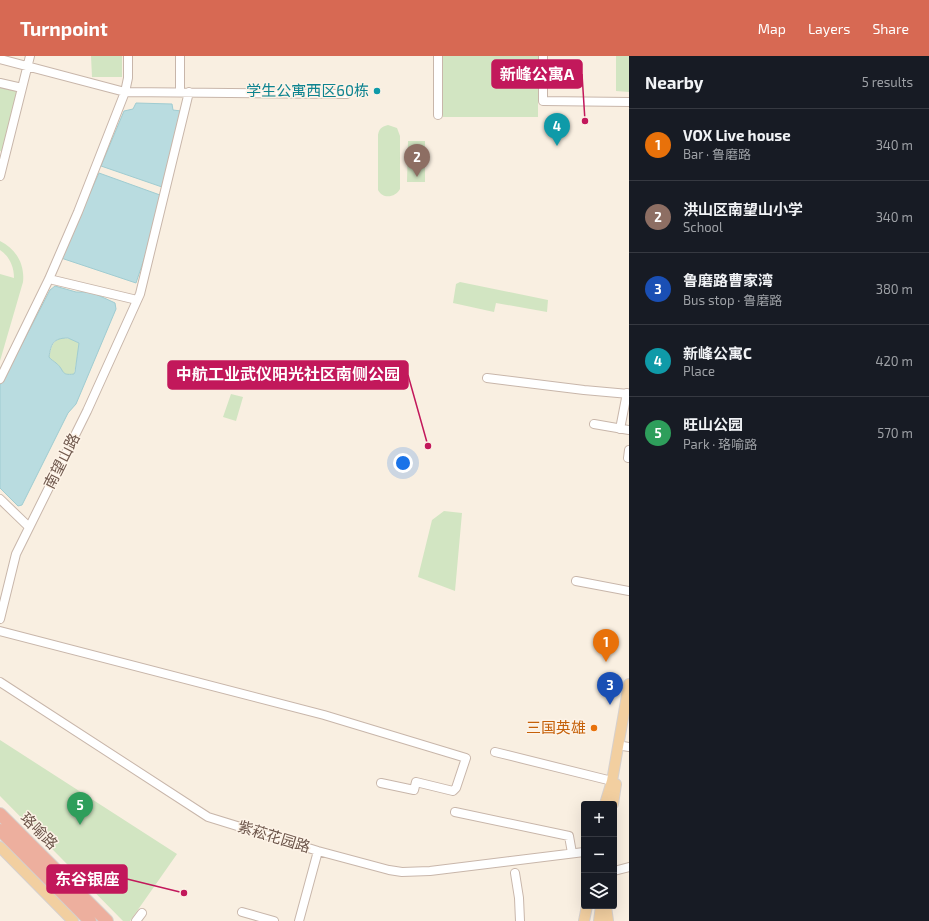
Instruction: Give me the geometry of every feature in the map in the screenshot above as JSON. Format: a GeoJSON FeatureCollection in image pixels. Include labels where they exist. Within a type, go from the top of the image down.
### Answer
{"type":"FeatureCollection","features":[{"type":"Feature","properties":{"kind":"highway","name":"珞喻路"},"geometry":{"type":"LineString","coordinates":[[0,814],[107,921]]}},
{"type":"Feature","properties":{"kind":"highway","name":"珞喻路"},"geometry":{"type":"LineString","coordinates":[[0,830],[90,921]]}},
{"type":"Feature","properties":{"kind":"main road"},"geometry":{"type":"LineString","coordinates":[[606,801],[612,781],[629,684]]}},
{"type":"Feature","properties":{"kind":"main road"},"geometry":{"type":"LineString","coordinates":[[614,801],[626,747],[629,714]]}},
{"type":"Feature","properties":{"kind":"main road"},"geometry":{"type":"LineString","coordinates":[[0,807],[114,921]]}},
{"type":"Feature","properties":{"kind":"main road"},"geometry":{"type":"LineString","coordinates":[[0,847],[73,921]]}},
{"type":"Feature","properties":{"kind":"main road"},"geometry":{"type":"LineString","coordinates":[[584,921],[587,909]]}},
{"type":"Feature","properties":{"kind":"main road"},"geometry":{"type":"LineString","coordinates":[[587,909],[588,921]]}},
{"type":"Feature","properties":{"kind":"main road"},"geometry":{"type":"LineString","coordinates":[[599,921],[601,909]]}},
{"type":"Feature","properties":{"kind":"main road"},"geometry":{"type":"LineString","coordinates":[[606,909],[608,921]]}},
{"type":"Feature","properties":{"kind":"street"},"geometry":{"type":"LineString","coordinates":[[0,176],[30,56]]}},
{"type":"Feature","properties":{"kind":"street"},"geometry":{"type":"LineString","coordinates":[[0,379],[49,279],[78,212],[125,92],[128,78],[128,56]]}},
{"type":"Feature","properties":{"kind":"street"},"geometry":{"type":"LineString","coordinates":[[180,56],[180,92]]}},
{"type":"Feature","properties":{"kind":"street"},"geometry":{"type":"LineString","coordinates":[[438,56],[438,115]]}},
{"type":"Feature","properties":{"kind":"street"},"geometry":{"type":"LineString","coordinates":[[543,56],[543,101],[629,102]]}},
{"type":"Feature","properties":{"kind":"street"},"geometry":{"type":"LineString","coordinates":[[0,59],[125,92],[347,94]]}},
{"type":"Feature","properties":{"kind":"street"},"geometry":{"type":"LineString","coordinates":[[0,83],[22,88]]}},
{"type":"Feature","properties":{"kind":"street","name":"南望山路"},"geometry":{"type":"LineString","coordinates":[[0,619],[14,558],[87,411],[140,294],[189,92]]}},
{"type":"Feature","properties":{"kind":"street"},"geometry":{"type":"LineString","coordinates":[[49,279],[135,303]]}},
{"type":"Feature","properties":{"kind":"street"},"geometry":{"type":"LineString","coordinates":[[487,378],[628,394],[620,429]]}},
{"type":"Feature","properties":{"kind":"street"},"geometry":{"type":"LineString","coordinates":[[594,424],[629,430]]}},
{"type":"Feature","properties":{"kind":"street"},"geometry":{"type":"LineString","coordinates":[[629,450],[629,458]]}},
{"type":"Feature","properties":{"kind":"street"},"geometry":{"type":"LineString","coordinates":[[0,499],[29,527]]}},
{"type":"Feature","properties":{"kind":"street"},"geometry":{"type":"LineString","coordinates":[[576,581],[629,591]]}},
{"type":"Feature","properties":{"kind":"street"},"geometry":{"type":"LineString","coordinates":[[0,631],[324,715],[466,758],[456,788],[452,791],[416,782],[414,790],[380,783]]}},
{"type":"Feature","properties":{"kind":"street","name":"紫菘花园路"},"geometry":{"type":"LineString","coordinates":[[0,682],[208,817],[318,851],[389,870],[402,872],[581,852]]}},
{"type":"Feature","properties":{"kind":"street"},"geometry":{"type":"LineString","coordinates":[[495,752],[612,781]]}},
{"type":"Feature","properties":{"kind":"street"},"geometry":{"type":"LineString","coordinates":[[455,812],[569,836],[572,853]]}},
{"type":"Feature","properties":{"kind":"street"},"geometry":{"type":"LineString","coordinates":[[299,921],[318,851]]}},
{"type":"Feature","properties":{"kind":"street"},"geometry":{"type":"LineString","coordinates":[[617,870],[629,867]]}},
{"type":"Feature","properties":{"kind":"street"},"geometry":{"type":"LineString","coordinates":[[515,873],[519,898],[520,921]]}},
{"type":"Feature","properties":{"kind":"street"},"geometry":{"type":"LineString","coordinates":[[242,912],[274,921]]}},
{"type":"Feature","properties":{"kind":"street"},"geometry":{"type":"LineString","coordinates":[[136,921],[142,913]]}},
{"type":"Feature","properties":{"kind":"green space"},"geometry":{"type":"Polygon","coordinates":[[[91,56],[122,56],[122,77],[92,77],[91,56]]]}},
{"type":"Feature","properties":{"kind":"green space"},"geometry":{"type":"Polygon","coordinates":[[[443,56],[538,56],[538,117],[443,117],[443,56]]]}},
{"type":"Feature","properties":{"kind":"green space"},"geometry":{"type":"Polygon","coordinates":[[[616,56],[629,56],[629,92],[616,91],[616,56]]]}},
{"type":"Feature","properties":{"kind":"green space"},"geometry":{"type":"Polygon","coordinates":[[[0,87],[19,92],[4,152],[0,151],[0,87]]]}},
{"type":"Feature","properties":{"kind":"green space"},"geometry":{"type":"Polygon","coordinates":[[[388,125],[397,128],[400,136],[400,189],[396,194],[386,196],[378,190],[378,135],[381,128],[388,125]]]}},
{"type":"Feature","properties":{"kind":"green space"},"geometry":{"type":"Polygon","coordinates":[[[408,141],[425,141],[425,182],[407,182],[408,141]]]}},
{"type":"Feature","properties":{"kind":"green space"},"geometry":{"type":"Polygon","coordinates":[[[0,241],[11,248],[21,263],[23,282],[0,361],[0,274],[14,278],[13,269],[10,262],[6,255],[0,250],[0,241]]]}},
{"type":"Feature","properties":{"kind":"green space"},"geometry":{"type":"Polygon","coordinates":[[[460,282],[548,300],[547,312],[496,303],[494,312],[453,303],[456,284],[460,282]]]}},
{"type":"Feature","properties":{"kind":"green space"},"geometry":{"type":"Polygon","coordinates":[[[63,338],[71,339],[79,343],[74,374],[65,375],[56,363],[49,358],[51,348],[54,343],[63,338]]]}},
{"type":"Feature","properties":{"kind":"green space"},"geometry":{"type":"Polygon","coordinates":[[[231,394],[243,397],[236,421],[223,417],[231,394]]]}},
{"type":"Feature","properties":{"kind":"green space"},"geometry":{"type":"Polygon","coordinates":[[[444,511],[462,513],[455,591],[418,577],[432,520],[444,511]]]}},
{"type":"Feature","properties":{"kind":"green space"},"geometry":{"type":"Polygon","coordinates":[[[0,740],[177,854],[130,921],[123,921],[0,796],[0,740]]]}},
{"type":"Feature","properties":{"kind":"water"},"geometry":{"type":"Polygon","coordinates":[[[136,103],[172,104],[173,110],[181,111],[162,187],[101,166],[124,111],[133,109],[136,103]]]}},
{"type":"Feature","properties":{"kind":"water"},"geometry":{"type":"Polygon","coordinates":[[[99,173],[160,195],[147,250],[136,283],[61,258],[99,173]]]}},
{"type":"Feature","properties":{"kind":"water"},"geometry":{"type":"Polygon","coordinates":[[[55,286],[76,292],[91,292],[115,303],[116,309],[76,404],[68,413],[22,505],[18,506],[0,488],[0,385],[50,290],[55,286]],[[63,338],[59,339],[52,345],[49,357],[63,372],[67,374],[74,374],[75,372],[79,343],[68,338],[63,338]]]}},
{"type":"Feature","properties":{"kind":"place","name":"学生公寓西区60栋"},"geometry":{"type":"Point","coordinates":[377,91]}},
{"type":"Feature","properties":{"kind":"place","name":"新峰公寓A"},"geometry":{"type":"Point","coordinates":[585,121]}},
{"type":"Feature","properties":{"kind":"place","name":"新峰公寓C"},"geometry":{"type":"Point","coordinates":[557,146]}},
{"type":"Feature","properties":{"kind":"place","name":"洪山区南望山小学"},"geometry":{"type":"Point","coordinates":[417,177]}},
{"type":"Feature","properties":{"kind":"place","name":"中航工业武仪阳光社区南侧公园"},"geometry":{"type":"Point","coordinates":[428,446]}},
{"type":"Feature","properties":{"kind":"place","name":"VOX Live house"},"geometry":{"type":"Point","coordinates":[606,662]}},
{"type":"Feature","properties":{"kind":"place","name":"鲁磨路曹家湾"},"geometry":{"type":"Point","coordinates":[610,705]}},
{"type":"Feature","properties":{"kind":"place","name":"三国英雄"},"geometry":{"type":"Point","coordinates":[594,728]}},
{"type":"Feature","properties":{"kind":"place","name":"旺山公园"},"geometry":{"type":"Point","coordinates":[80,825]}},
{"type":"Feature","properties":{"kind":"place","name":"东谷银座"},"geometry":{"type":"Point","coordinates":[184,893]}}]}
